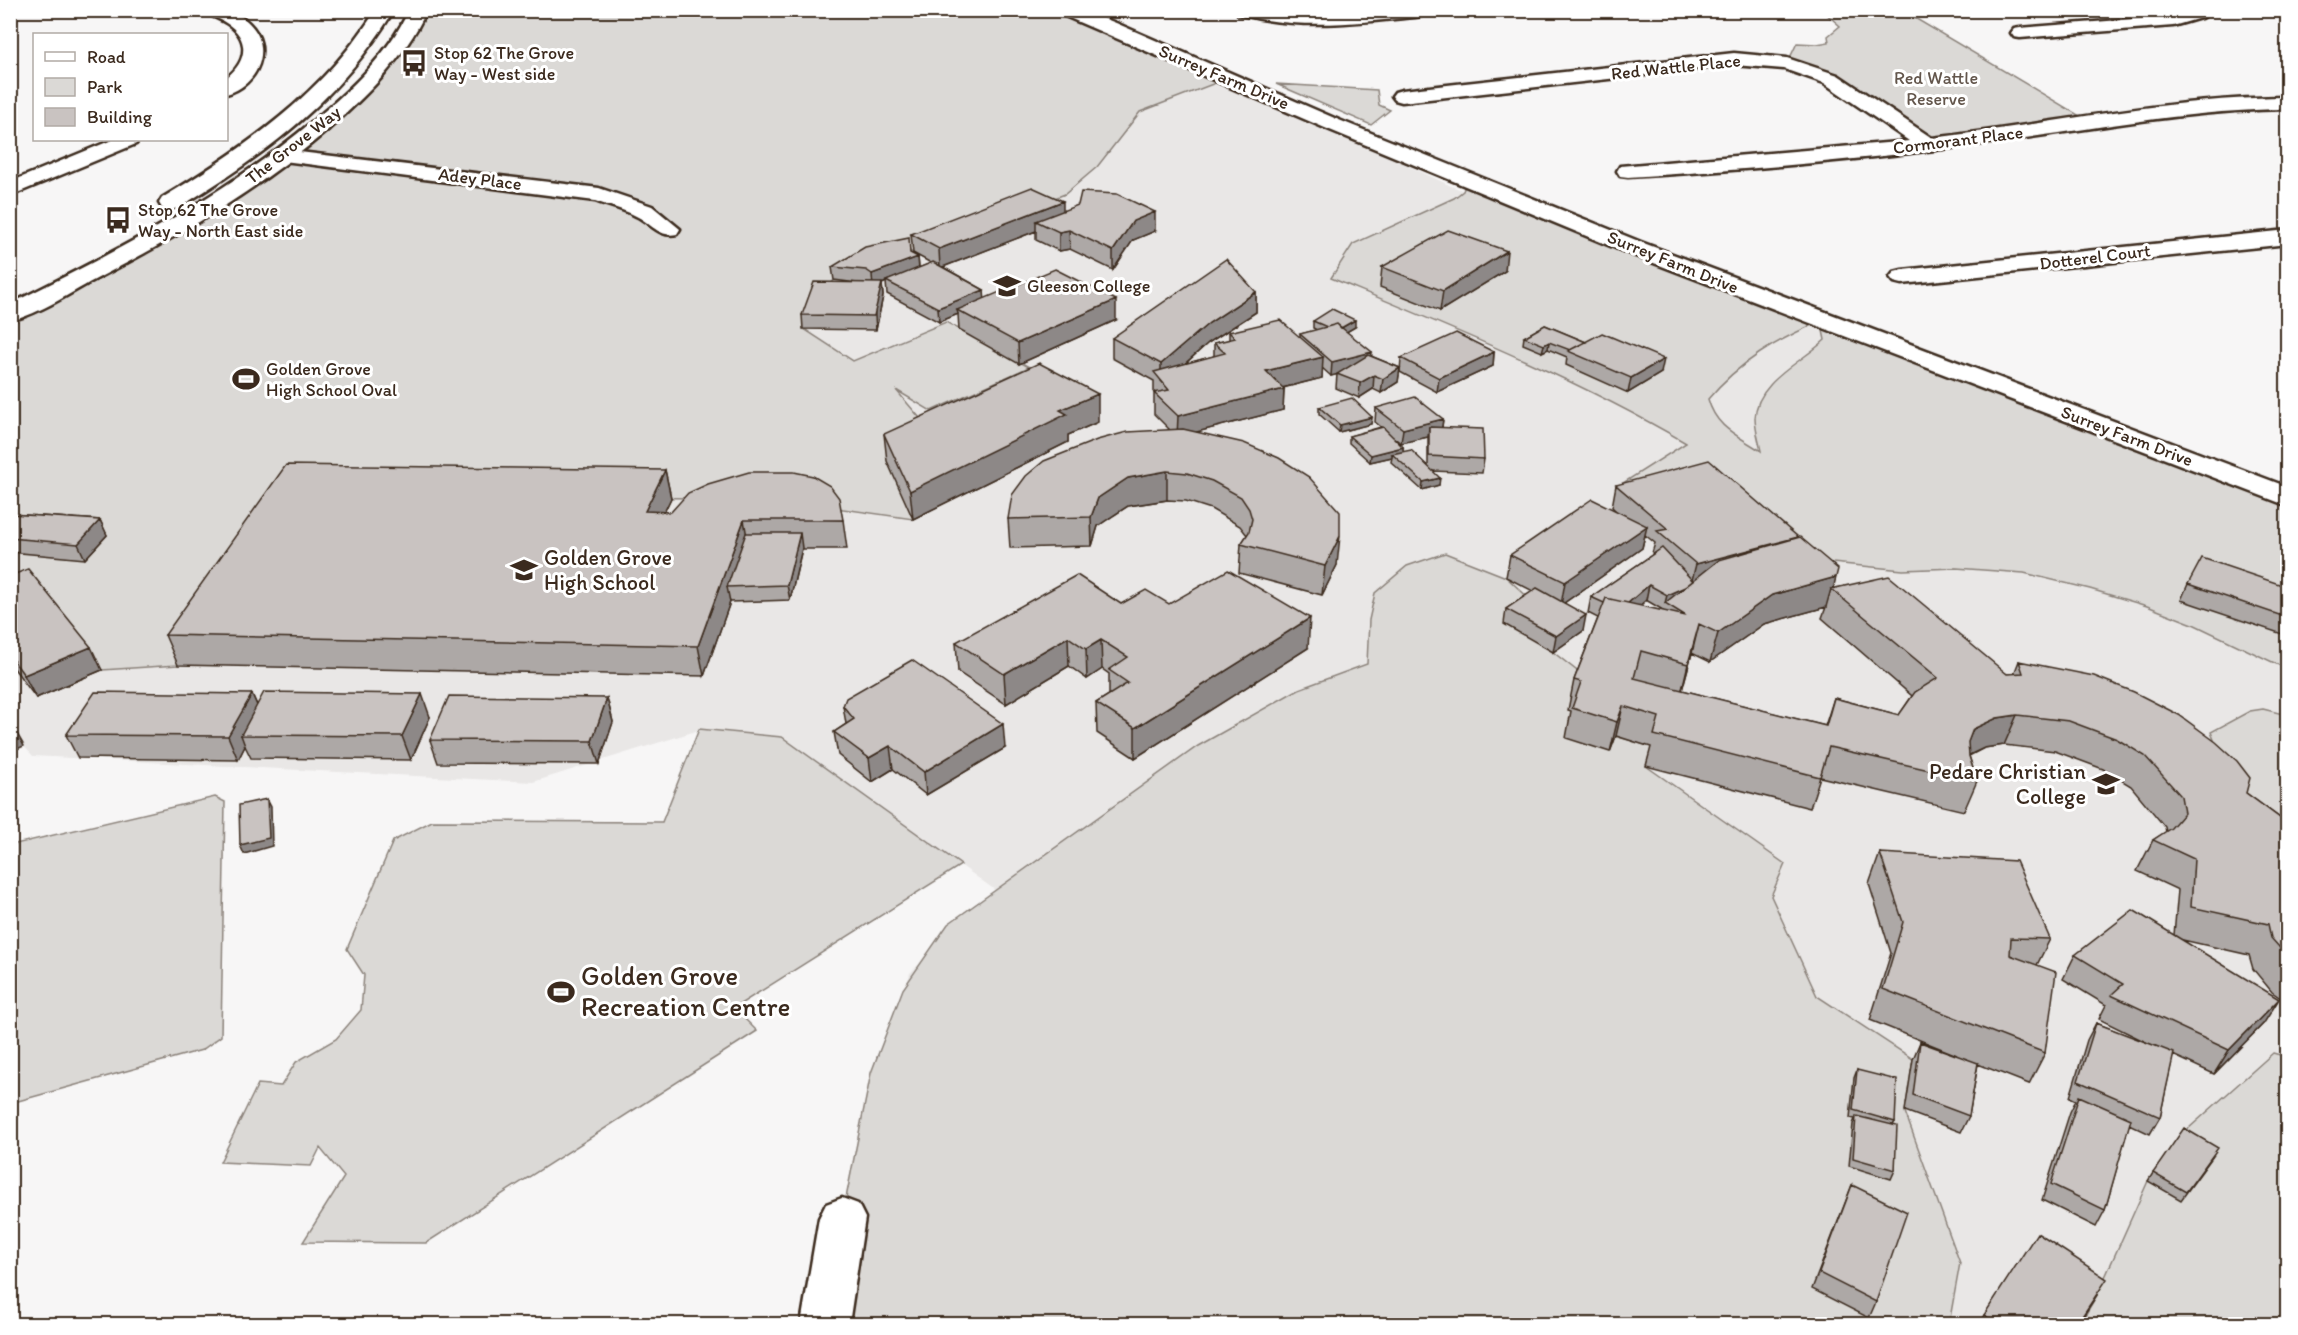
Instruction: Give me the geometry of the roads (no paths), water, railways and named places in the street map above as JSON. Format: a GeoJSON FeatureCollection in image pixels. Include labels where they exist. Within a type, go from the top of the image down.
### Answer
{"type":"FeatureCollection","features":[{"type":"Feature","properties":{"kind":"street"},"geometry":{"type":"LineString","coordinates":[[213,10],[239,22],[252,37],[254,54],[247,70],[228,86]]}},
{"type":"Feature","properties":{"kind":"street","name":"The Grove Way"},"geometry":{"type":"LineString","coordinates":[[157,211],[246,153],[308,104],[364,45],[385,10]]}},
{"type":"Feature","properties":{"kind":"street","name":"The Grove Way"},"geometry":{"type":"LineString","coordinates":[[10,314],[133,251],[254,178],[348,103],[365,86],[406,35],[418,10]]}},
{"type":"Feature","properties":{"kind":"street","name":"Surrey Farm Drive"},"geometry":{"type":"LineString","coordinates":[[1066,10],[1342,128],[1633,247],[2288,497]]}},
{"type":"Feature","properties":{"kind":"street"},"geometry":{"type":"LineString","coordinates":[[1244,10],[1266,18],[1312,22],[1415,12]]}},
{"type":"Feature","properties":{"kind":"street"},"geometry":{"type":"LineString","coordinates":[[2020,33],[2173,21],[2198,13],[2197,10]]}},
{"type":"Feature","properties":{"kind":"street","name":"Red Wattle Place"},"geometry":{"type":"LineString","coordinates":[[1402,96],[1734,59],[1787,64],[1831,79],[1928,144]]}},
{"type":"Feature","properties":{"kind":"street","name":"Cormorant Place"},"geometry":{"type":"LineString","coordinates":[[1628,171],[1701,167],[1928,144],[2202,106],[2251,103],[2288,104]]}},
{"type":"Feature","properties":{"kind":"street"},"geometry":{"type":"LineString","coordinates":[[10,190],[127,141]]}},
{"type":"Feature","properties":{"kind":"street","name":"Adey Place"},"geometry":{"type":"LineString","coordinates":[[246,153],[599,195],[644,211],[669,229]]}},
{"type":"Feature","properties":{"kind":"street"},"geometry":{"type":"LineString","coordinates":[[10,290],[118,233]]}},
{"type":"Feature","properties":{"kind":"street","name":"Dotterel Court"},"geometry":{"type":"LineString","coordinates":[[1902,277],[1979,271],[2205,243],[2288,237]]}},
{"type":"Feature","properties":{"kind":"street"},"geometry":{"type":"LineString","coordinates":[[825,1324],[842,1218]]}},
{"type":"Feature","properties":{"kind":"place","name":"Stop 62 The Grove Way - West side"},"geometry":{"type":"Point","coordinates":[414,63]}},
{"type":"Feature","properties":{"kind":"place","name":"Stop 62 The Grove Way - North East side"},"geometry":{"type":"Point","coordinates":[118,220]}},
{"type":"Feature","properties":{"kind":"place","name":"Gleeson College"},"geometry":{"type":"Point","coordinates":[1007,286]}},
{"type":"Feature","properties":{"kind":"place","name":"Golden Grove High School Oval"},"geometry":{"type":"Point","coordinates":[246,379]}},
{"type":"Feature","properties":{"kind":"place","name":"Golden Grove High School"},"geometry":{"type":"Point","coordinates":[524,570]}},
{"type":"Feature","properties":{"kind":"place","name":"Pedare Christian College"},"geometry":{"type":"Point","coordinates":[2106,784]}},
{"type":"Feature","properties":{"kind":"place","name":"Golden Grove Recreation Centre"},"geometry":{"type":"Point","coordinates":[561,992]}},
{"type":"Feature","properties":{"kind":"park label","name":"Red Wattle Reserve"},"geometry":{"type":"Point","coordinates":[1936,88]}}]}
